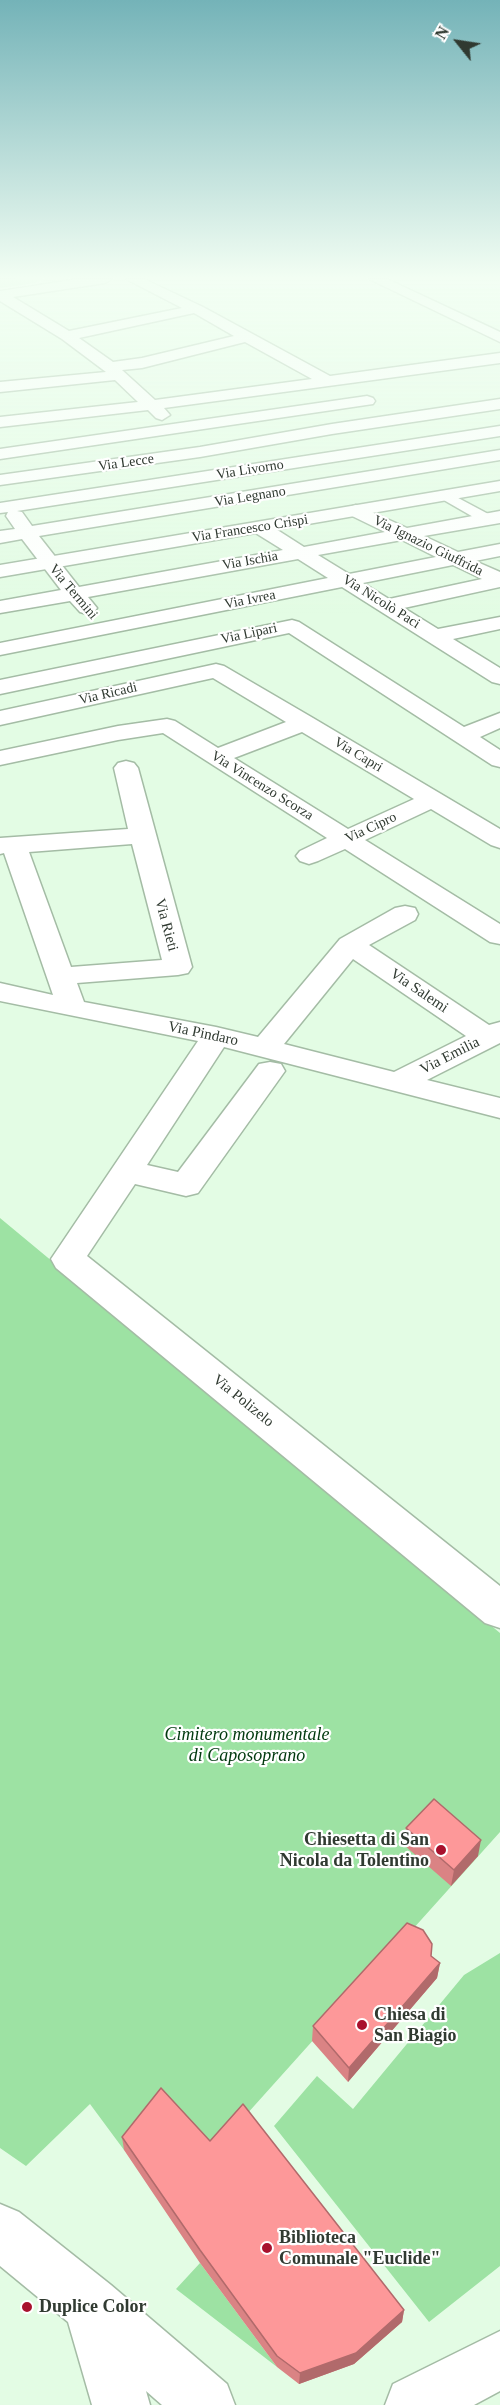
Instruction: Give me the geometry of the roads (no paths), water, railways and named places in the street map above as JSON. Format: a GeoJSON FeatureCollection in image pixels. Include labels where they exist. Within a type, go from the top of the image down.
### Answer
{"type":"FeatureCollection","features":[{"type":"Feature","properties":{"kind":"street","name":"Via Nicolò Paci"},"geometry":{"type":"LineString","coordinates":[[137,391],[248,498],[268,526],[300,552],[496,671]]}},
{"type":"Feature","properties":{"kind":"street"},"geometry":{"type":"LineString","coordinates":[[0,422],[255,391]]}},
{"type":"Feature","properties":{"kind":"street"},"geometry":{"type":"LineString","coordinates":[[266,391],[429,485]]}},
{"type":"Feature","properties":{"kind":"street"},"geometry":{"type":"LineString","coordinates":[[0,454],[382,399]]}},
{"type":"Feature","properties":{"kind":"street","name":"Via Lecce"},"geometry":{"type":"LineString","coordinates":[[0,480],[200,452],[332,429],[500,404]]}},
{"type":"Feature","properties":{"kind":"street","name":"Via Livorno"},"geometry":{"type":"LineString","coordinates":[[3,504],[223,474],[500,431]]}},
{"type":"Feature","properties":{"kind":"street","name":"Via Legnano"},"geometry":{"type":"LineString","coordinates":[[0,537],[500,455]]}},
{"type":"Feature","properties":{"kind":"street","name":"Via Francesco Crispi"},"geometry":{"type":"LineString","coordinates":[[0,570],[500,486]]}},
{"type":"Feature","properties":{"kind":"street"},"geometry":{"type":"LineString","coordinates":[[447,495],[496,521]]}},
{"type":"Feature","properties":{"kind":"street","name":"Via Termini"},"geometry":{"type":"LineString","coordinates":[[3,504],[48,562],[152,683]]}},
{"type":"Feature","properties":{"kind":"street","name":"Via Ignazio Giuffrida"},"geometry":{"type":"LineString","coordinates":[[356,511],[500,581]]}},
{"type":"Feature","properties":{"kind":"street","name":"Via Ischia"},"geometry":{"type":"LineString","coordinates":[[0,607],[403,534],[496,521]]}},
{"type":"Feature","properties":{"kind":"street","name":"Via Ivrea"},"geometry":{"type":"LineString","coordinates":[[0,649],[500,550]]}},
{"type":"Feature","properties":{"kind":"street"},"geometry":{"type":"LineString","coordinates":[[386,606],[500,581]]}},
{"type":"Feature","properties":{"kind":"street"},"geometry":{"type":"LineString","coordinates":[[435,636],[500,623]]}},
{"type":"Feature","properties":{"kind":"street","name":"Via Lipari"},"geometry":{"type":"LineString","coordinates":[[0,687],[292,626],[500,760]]}},
{"type":"Feature","properties":{"kind":"street","name":"Via Ricadi"},"geometry":{"type":"LineString","coordinates":[[0,718],[216,670]]}},
{"type":"Feature","properties":{"kind":"street","name":"Via Capri"},"geometry":{"type":"LineString","coordinates":[[216,670],[500,840]]}},
{"type":"Feature","properties":{"kind":"street"},"geometry":{"type":"LineString","coordinates":[[462,736],[500,720]]}},
{"type":"Feature","properties":{"kind":"street"},"geometry":{"type":"LineString","coordinates":[[216,757],[305,723]]}},
{"type":"Feature","properties":{"kind":"street","name":"Via Vincenzo Scorza"},"geometry":{"type":"LineString","coordinates":[[0,758],[118,733],[167,726],[500,936]]}},
{"type":"Feature","properties":{"kind":"street","name":"Via Rieti"},"geometry":{"type":"LineString","coordinates":[[60,976],[178,967],[126,768]]}},
{"type":"Feature","properties":{"kind":"street","name":"Via Cipro"},"geometry":{"type":"LineString","coordinates":[[309,856],[432,800]]}},
{"type":"Feature","properties":{"kind":"street"},"geometry":{"type":"LineString","coordinates":[[72,1008],[7,846],[142,836]]}},
{"type":"Feature","properties":{"kind":"street"},"geometry":{"type":"LineString","coordinates":[[127,1171],[186,1185],[268,1060],[350,945],[405,914]]}},
{"type":"Feature","properties":{"kind":"street","name":"Via Salemi"},"geometry":{"type":"LineString","coordinates":[[350,945],[494,1034]]}},
{"type":"Feature","properties":{"kind":"street","name":"Via Pindaro"},"geometry":{"type":"LineString","coordinates":[[0,993],[216,1036],[268,1060],[400,1081],[500,1108]]}},
{"type":"Feature","properties":{"kind":"street","name":"Via Emilia"},"geometry":{"type":"LineString","coordinates":[[400,1081],[494,1034]]}},
{"type":"Feature","properties":{"kind":"street","name":"Via Polizelo"},"geometry":{"type":"LineString","coordinates":[[216,1036],[68,1259],[500,1610]]}},
{"type":"Feature","properties":{"kind":"street"},"geometry":{"type":"LineString","coordinates":[[0,2231],[91,2305],[206,2405]]}},
{"type":"Feature","properties":{"kind":"street"},"geometry":{"type":"LineString","coordinates":[[91,2305],[121,2405]]}},
{"type":"Feature","properties":{"kind":"street"},"geometry":{"type":"LineString","coordinates":[[414,2405],[500,2360]]}},
{"type":"Feature","properties":{"kind":"place","name":"Chiesetta di San Nicola da Tolentino"},"geometry":{"type":"Point","coordinates":[441,1850]}},
{"type":"Feature","properties":{"kind":"place","name":"Chiesa di San Biagio"},"geometry":{"type":"Point","coordinates":[362,2025]}},
{"type":"Feature","properties":{"kind":"place","name":"Biblioteca Comunale \"Euclide\""},"geometry":{"type":"Point","coordinates":[267,2248]}},
{"type":"Feature","properties":{"kind":"place","name":"Duplice Color"},"geometry":{"type":"Point","coordinates":[27,2307]}},
{"type":"Feature","properties":{"kind":"park label","name":"Cimitero monumentale di Caposoprano"},"geometry":{"type":"Point","coordinates":[247,1745]}}]}
